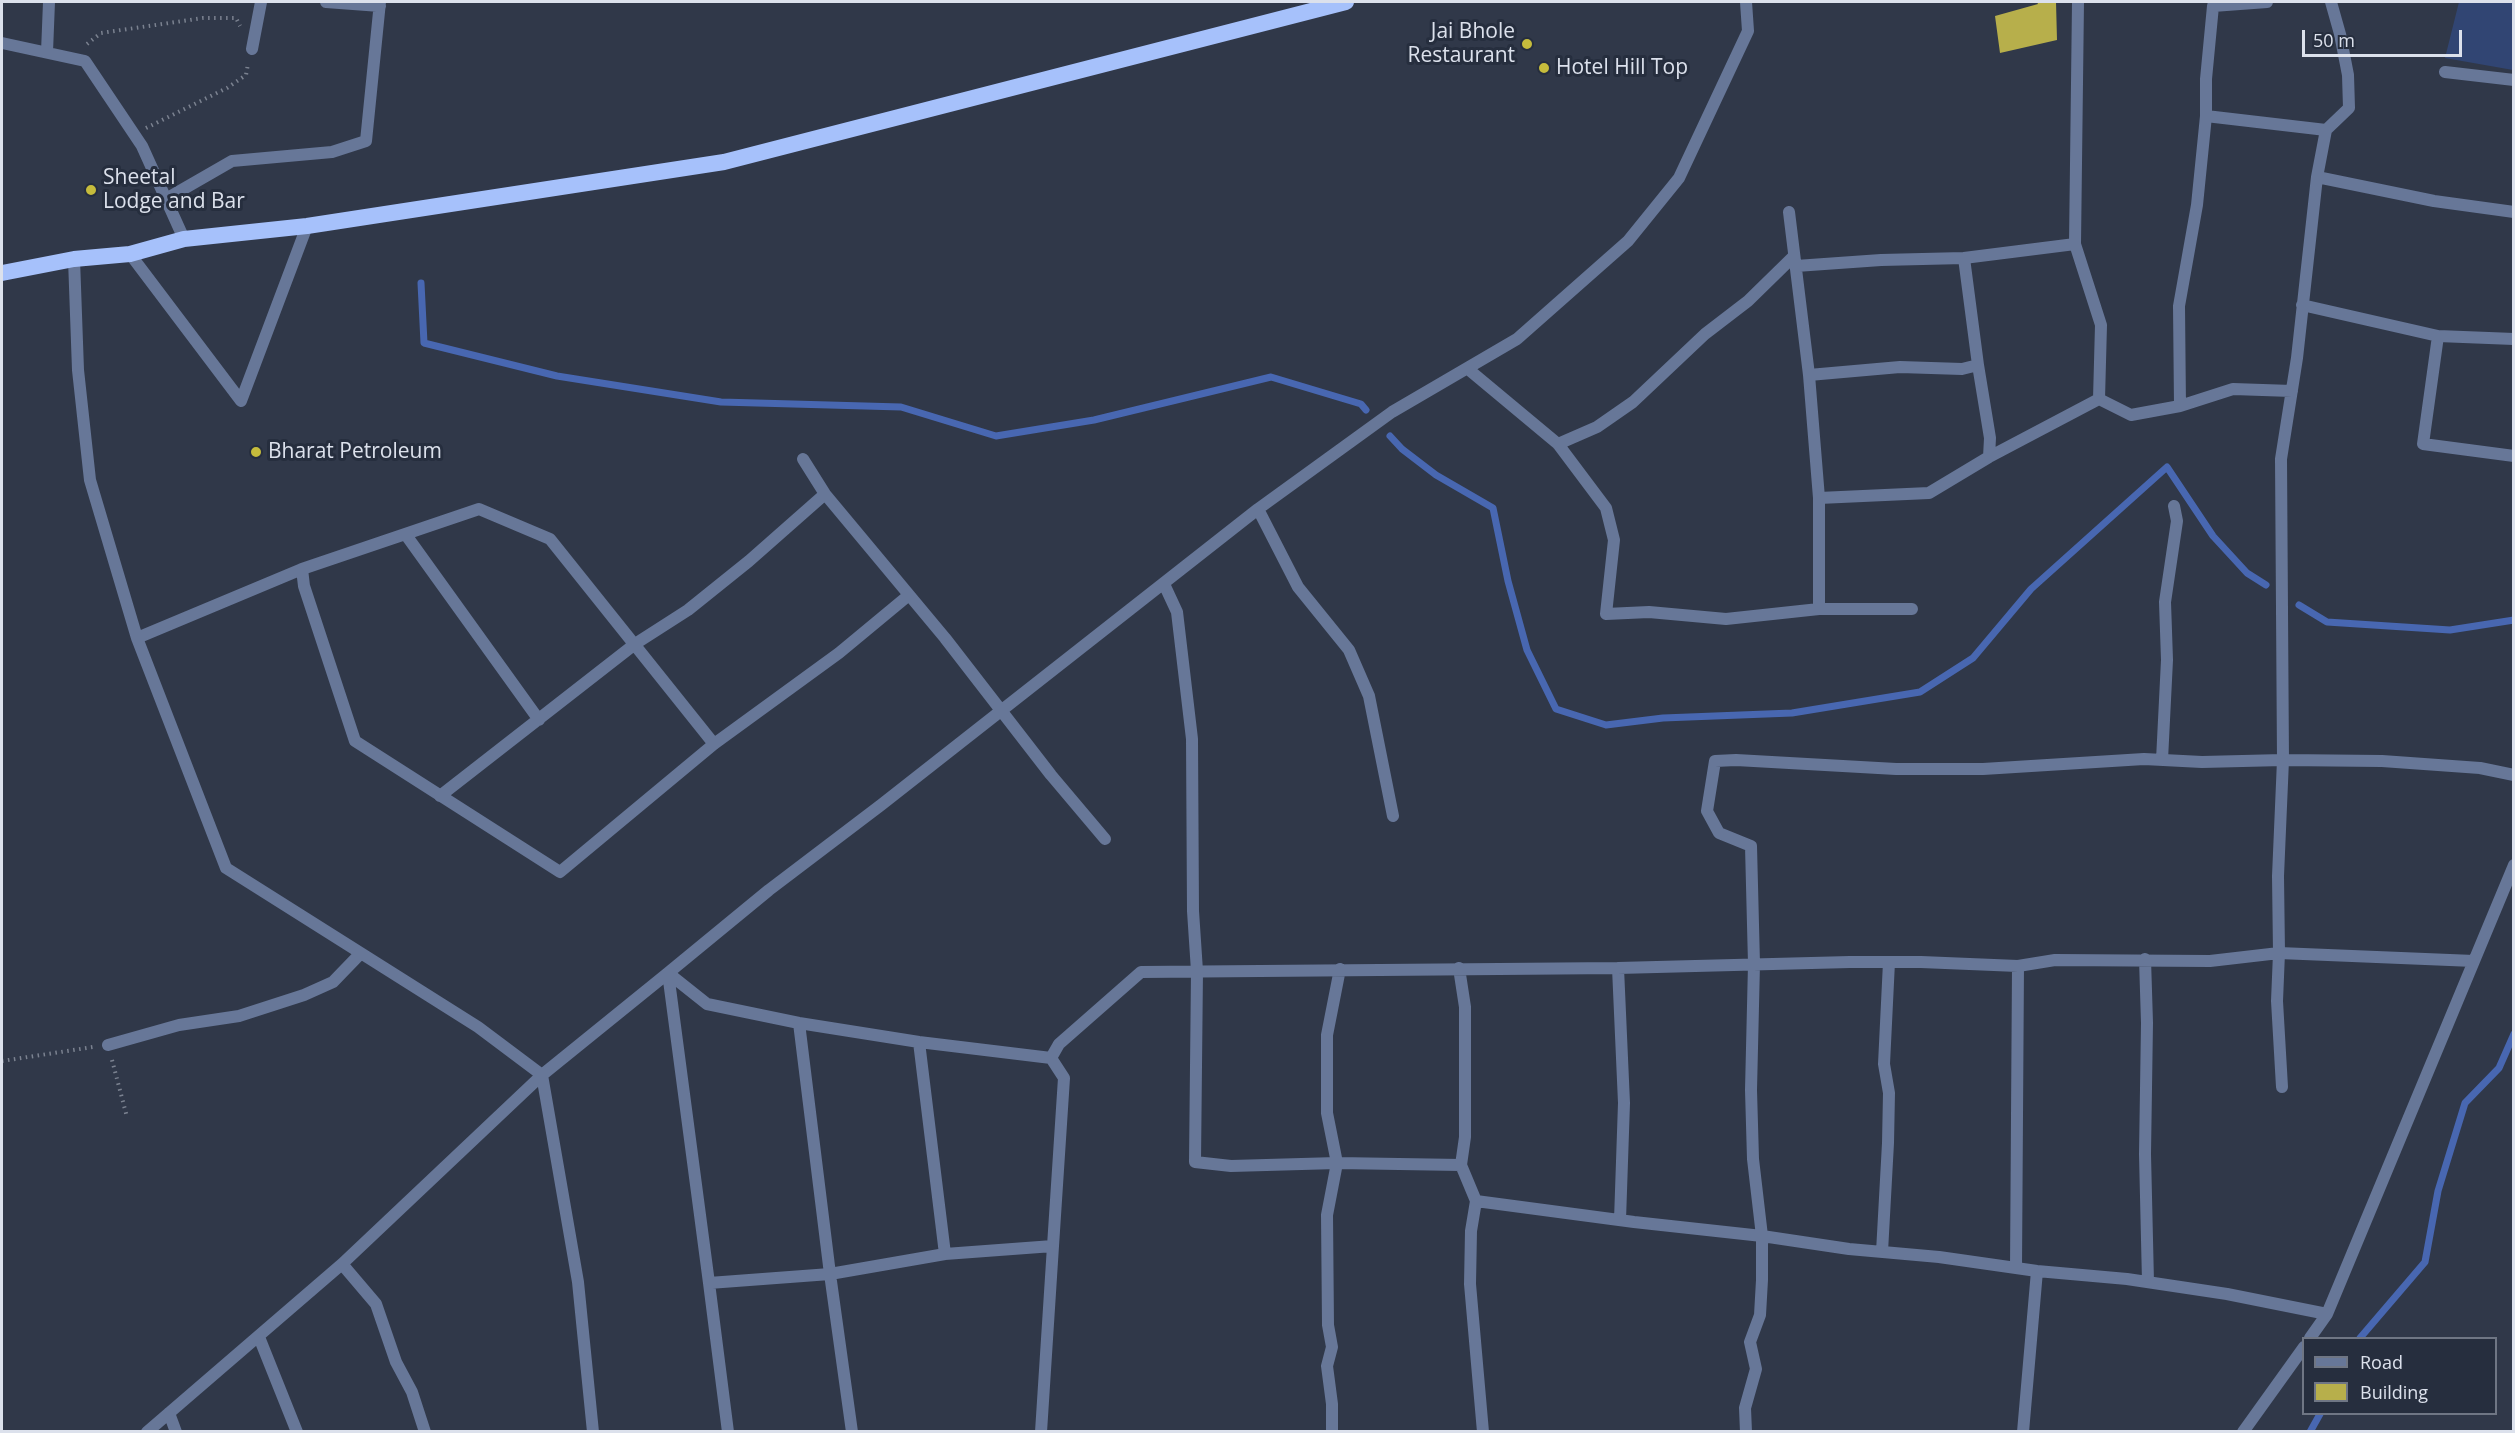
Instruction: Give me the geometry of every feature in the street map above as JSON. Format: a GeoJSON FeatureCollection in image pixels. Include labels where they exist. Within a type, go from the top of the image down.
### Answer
{"type":"FeatureCollection","features":[{"type":"Feature","properties":{"kind":"highway"},"geometry":{"type":"LineString","coordinates":[[2,273],[74,259],[130,254],[184,239],[307,226],[724,162],[1346,2]]}},
{"type":"Feature","properties":{"kind":"street"},"geometry":{"type":"LineString","coordinates":[[47,52],[50,2]]}},
{"type":"Feature","properties":{"kind":"street"},"geometry":{"type":"LineString","coordinates":[[252,49],[261,2]]}},
{"type":"Feature","properties":{"kind":"street"},"geometry":{"type":"LineString","coordinates":[[166,199],[232,161],[332,152],[366,141],[380,4],[326,2]]}},
{"type":"Feature","properties":{"kind":"street"},"geometry":{"type":"LineString","coordinates":[[147,1431],[342,1264],[542,1075],[769,890],[1258,509],[1392,412],[1517,339],[1628,241],[1679,178],[1748,31],[1746,2]]}},
{"type":"Feature","properties":{"kind":"street"},"geometry":{"type":"LineString","coordinates":[[2078,2],[2075,244],[2101,325],[2099,399]]}},
{"type":"Feature","properties":{"kind":"street"},"geometry":{"type":"LineString","coordinates":[[2180,406],[2179,306],[2197,205],[2214,6],[2267,2]]}},
{"type":"Feature","properties":{"kind":"street"},"geometry":{"type":"LineString","coordinates":[[2282,1087],[2277,1001],[2278,876],[2283,759],[2281,459],[2292,391],[2317,177],[2326,130],[2349,108],[2348,75],[2331,2]]}},
{"type":"Feature","properties":{"kind":"street"},"geometry":{"type":"LineString","coordinates":[[2,44],[85,61],[142,146],[184,239]]}},
{"type":"Feature","properties":{"kind":"street"},"geometry":{"type":"LineString","coordinates":[[2445,72],[2514,80]]}},
{"type":"Feature","properties":{"kind":"street"},"geometry":{"type":"LineString","coordinates":[[2206,116],[2326,130]]}},
{"type":"Feature","properties":{"kind":"street"},"geometry":{"type":"LineString","coordinates":[[2317,177],[2434,201],[2514,212]]}},
{"type":"Feature","properties":{"kind":"street"},"geometry":{"type":"LineString","coordinates":[[1789,212],[1809,375],[1819,498],[1819,609]]}},
{"type":"Feature","properties":{"kind":"street"},"geometry":{"type":"LineString","coordinates":[[130,254],[241,401],[307,226]]}},
{"type":"Feature","properties":{"kind":"street"},"geometry":{"type":"LineString","coordinates":[[1558,444],[1597,427],[1634,402],[1706,334],[1795,261],[1964,258],[2075,244]]}},
{"type":"Feature","properties":{"kind":"street"},"geometry":{"type":"LineString","coordinates":[[1964,258],[1990,438],[1989,457]]}},
{"type":"Feature","properties":{"kind":"street"},"geometry":{"type":"LineString","coordinates":[[74,259],[78,370],[90,480],[137,638],[226,868],[478,1027],[542,1075],[578,1282],[593,1431]]}},
{"type":"Feature","properties":{"kind":"street"},"geometry":{"type":"LineString","coordinates":[[2302,305],[2438,336],[2514,339]]}},
{"type":"Feature","properties":{"kind":"street"},"geometry":{"type":"LineString","coordinates":[[2438,336],[2423,444],[2514,456]]}},
{"type":"Feature","properties":{"kind":"street"},"geometry":{"type":"LineString","coordinates":[[1809,375],[1900,367],[1962,369],[1978,365]]}},
{"type":"Feature","properties":{"kind":"street"},"geometry":{"type":"LineString","coordinates":[[1468,369],[1558,444],[1605,508],[1614,540],[1606,614],[1649,612],[1726,619],[1819,609],[1912,609]]}},
{"type":"Feature","properties":{"kind":"street"},"geometry":{"type":"LineString","coordinates":[[2099,399],[2131,415],[2180,406],[2233,389],[2292,391]]}},
{"type":"Feature","properties":{"kind":"street"},"geometry":{"type":"LineString","coordinates":[[1819,498],[1929,494],[1989,457],[2099,399]]}},
{"type":"Feature","properties":{"kind":"street"},"geometry":{"type":"LineString","coordinates":[[803,459],[825,494],[909,595],[1051,775],[1105,838]]}},
{"type":"Feature","properties":{"kind":"street"},"geometry":{"type":"LineString","coordinates":[[440,796],[635,644],[688,610],[749,561],[825,494]]}},
{"type":"Feature","properties":{"kind":"street"},"geometry":{"type":"LineString","coordinates":[[2162,760],[2167,660],[2165,602],[2177,521],[2174,506]]}},
{"type":"Feature","properties":{"kind":"street"},"geometry":{"type":"LineString","coordinates":[[137,638],[302,569],[479,509],[550,539],[714,744]]}},
{"type":"Feature","properties":{"kind":"street"},"geometry":{"type":"LineString","coordinates":[[1258,509],[1298,587],[1349,650],[1369,696],[1393,816]]}},
{"type":"Feature","properties":{"kind":"street"},"geometry":{"type":"LineString","coordinates":[[406,535],[538,720]]}},
{"type":"Feature","properties":{"kind":"street"},"geometry":{"type":"LineString","coordinates":[[302,569],[304,586],[355,741],[560,872],[714,744],[839,653],[909,595]]}},
{"type":"Feature","properties":{"kind":"street"},"geometry":{"type":"LineString","coordinates":[[1164,584],[1178,612],[1192,739],[1193,911],[1197,971],[1195,1162],[1249,1166],[1337,1163],[1461,1165]]}},
{"type":"Feature","properties":{"kind":"street"},"geometry":{"type":"LineString","coordinates":[[1746,1431],[1745,1408],[1756,1369],[1750,1342],[1760,1315],[1762,1236],[1753,1159],[1754,964],[1751,846],[1719,833],[1707,811],[1715,761],[1736,760],[1907,769],[1983,769],[2144,759],[2212,762],[2283,759],[2480,768],[2514,775]]}},
{"type":"Feature","properties":{"kind":"street"},"geometry":{"type":"LineString","coordinates":[[2311,1337],[2327,1314],[2514,865]]}},
{"type":"Feature","properties":{"kind":"street"},"geometry":{"type":"LineString","coordinates":[[1052,1058],[1059,1044],[1141,972],[1618,968],[1889,962],[2018,966],[2055,960],[2210,961],[2279,953],[2474,961]]}},
{"type":"Feature","properties":{"kind":"street"},"geometry":{"type":"LineString","coordinates":[[108,1045],[179,1025],[239,1016],[304,994],[333,982],[360,954]]}},
{"type":"Feature","properties":{"kind":"street"},"geometry":{"type":"LineString","coordinates":[[2145,959],[2148,1023],[2145,1154],[2148,1282]]}},
{"type":"Feature","properties":{"kind":"street"},"geometry":{"type":"LineString","coordinates":[[1882,1252],[1888,1143],[1888,1093],[1884,1064],[1889,962]]}},
{"type":"Feature","properties":{"kind":"street"},"geometry":{"type":"LineString","coordinates":[[2016,1268],[2018,966]]}},
{"type":"Feature","properties":{"kind":"street"},"geometry":{"type":"LineString","coordinates":[[1460,968],[1465,1006],[1465,1137],[1461,1165],[1476,1201],[1471,1231],[1470,1284],[1483,1431]]}},
{"type":"Feature","properties":{"kind":"street"},"geometry":{"type":"LineString","coordinates":[[1618,968],[1624,1103],[1620,1220]]}},
{"type":"Feature","properties":{"kind":"street"},"geometry":{"type":"LineString","coordinates":[[1332,1431],[1328,1366],[1332,1347],[1328,1325],[1327,1215],[1337,1163],[1327,1113],[1327,1035],[1340,969]]}},
{"type":"Feature","properties":{"kind":"street"},"geometry":{"type":"LineString","coordinates":[[668,973],[707,1004],[799,1023],[919,1042],[1052,1058]]}},
{"type":"Feature","properties":{"kind":"street"},"geometry":{"type":"LineString","coordinates":[[668,973],[728,1431]]}},
{"type":"Feature","properties":{"kind":"street"},"geometry":{"type":"LineString","coordinates":[[799,1023],[852,1431]]}},
{"type":"Feature","properties":{"kind":"street"},"geometry":{"type":"LineString","coordinates":[[919,1042],[945,1254]]}},
{"type":"Feature","properties":{"kind":"street"},"geometry":{"type":"LineString","coordinates":[[1041,1431],[1064,1078],[1052,1058]]}},
{"type":"Feature","properties":{"kind":"street"},"geometry":{"type":"LineString","coordinates":[[1476,1201],[2037,1271],[2148,1282],[2227,1294],[2327,1314]]}},
{"type":"Feature","properties":{"kind":"street"},"geometry":{"type":"LineString","coordinates":[[709,1282],[830,1274],[945,1254],[1053,1246]]}},
{"type":"Feature","properties":{"kind":"street"},"geometry":{"type":"LineString","coordinates":[[342,1264],[376,1304],[396,1362],[412,1392],[425,1431]]}},
{"type":"Feature","properties":{"kind":"street"},"geometry":{"type":"LineString","coordinates":[[2023,1431],[2037,1271]]}},
{"type":"Feature","properties":{"kind":"street"},"geometry":{"type":"LineString","coordinates":[[259,1337],[297,1431]]}},
{"type":"Feature","properties":{"kind":"street"},"geometry":{"type":"LineString","coordinates":[[2242,1431],[2302,1350]]}},
{"type":"Feature","properties":{"kind":"street"},"geometry":{"type":"LineString","coordinates":[[169,1413],[176,1431]]}},
{"type":"Feature","properties":{"kind":"path"},"geometry":{"type":"LineString","coordinates":[[69,57],[101,33],[203,18],[236,18],[252,49],[246,75],[227,88],[134,134]]}},
{"type":"Feature","properties":{"kind":"path"},"geometry":{"type":"LineString","coordinates":[[2,1061],[108,1045],[127,1117]]}},
{"type":"Feature","properties":{"kind":"shaded area"},"geometry":{"type":"Polygon","coordinates":[[[2459,2],[2513,2],[2513,70],[2445,58],[2459,2]]]}},
{"type":"Feature","properties":{"kind":"building"},"geometry":{"type":"Polygon","coordinates":[[[2037,2],[2056,2],[2057,40],[2000,53],[1995,16],[2038,4],[2037,2]]]}},
{"type":"Feature","properties":{"kind":"waterway"},"geometry":{"type":"LineString","coordinates":[[421,283],[424,343],[557,376],[721,402],[901,407],[996,436],[1094,420],[1271,377],[1361,404],[1366,410]]}},
{"type":"Feature","properties":{"kind":"waterway"},"geometry":{"type":"LineString","coordinates":[[1390,436],[1402,449],[1436,475],[1493,508],[1508,581],[1527,650],[1556,709],[1606,725],[1663,718],[1792,713],[1920,692],[1973,658],[2031,589],[2167,467],[2213,536],[2247,573],[2266,585]]}},
{"type":"Feature","properties":{"kind":"waterway"},"geometry":{"type":"LineString","coordinates":[[2299,605],[2327,622],[2450,630],[2514,620]]}},
{"type":"Feature","properties":{"kind":"waterway"},"geometry":{"type":"LineString","coordinates":[[2361,1337],[2425,1262],[2438,1191],[2465,1103],[2499,1068],[2514,1034]]}},
{"type":"Feature","properties":{"kind":"waterway"},"geometry":{"type":"LineString","coordinates":[[2310,1432],[2319,1415]]}},
{"type":"Feature","properties":{"kind":"place","name":"Jai Bhole Restaurant"},"geometry":{"type":"Point","coordinates":[1527,44]}},
{"type":"Feature","properties":{"kind":"place","name":"Hotel Hill Top"},"geometry":{"type":"Point","coordinates":[1544,68]}},
{"type":"Feature","properties":{"kind":"place","name":"Sheetal Lodge and Bar"},"geometry":{"type":"Point","coordinates":[91,190]}},
{"type":"Feature","properties":{"kind":"place","name":"Bharat Petroleum"},"geometry":{"type":"Point","coordinates":[256,452]}}]}
